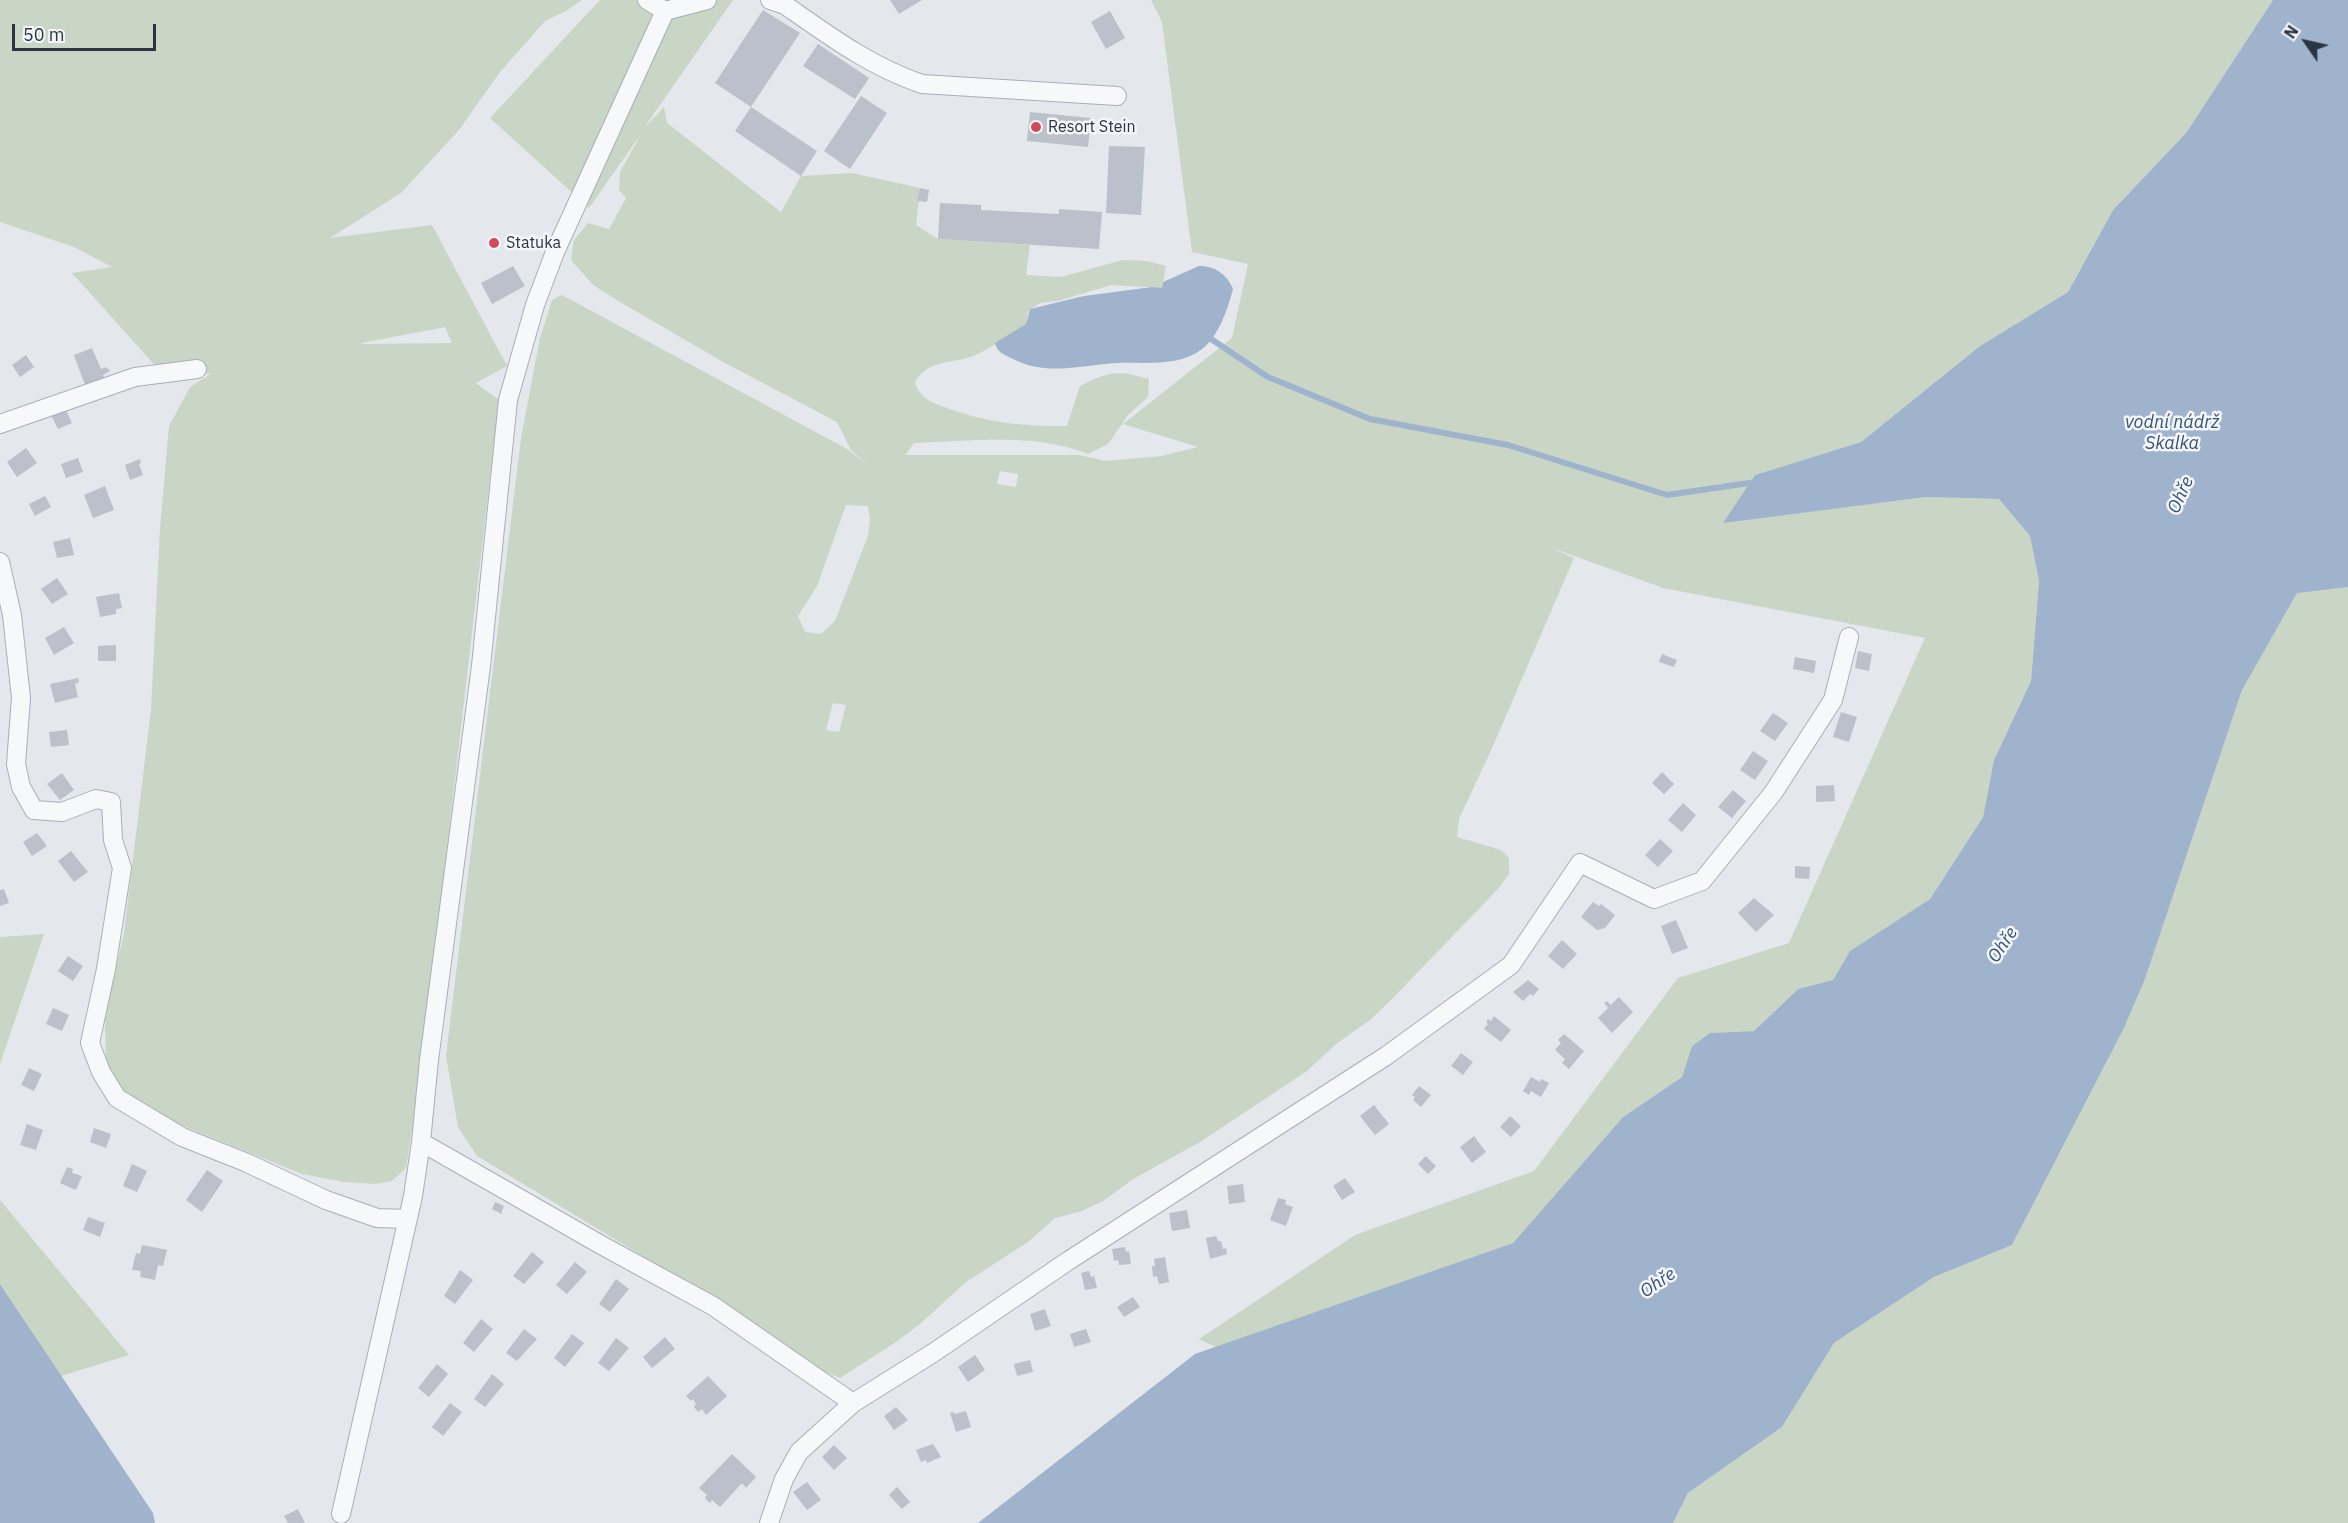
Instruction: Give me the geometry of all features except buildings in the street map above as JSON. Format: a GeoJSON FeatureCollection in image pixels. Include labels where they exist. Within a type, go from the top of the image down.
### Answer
{"type":"FeatureCollection","features":[{"type":"Feature","properties":{"kind":"street"},"geometry":{"type":"LineString","coordinates":[[647,0],[665,11],[707,0]]}},
{"type":"Feature","properties":{"kind":"street"},"geometry":{"type":"LineString","coordinates":[[770,0],[785,5],[867,60],[922,84],[1116,96]]}},
{"type":"Feature","properties":{"kind":"street"},"geometry":{"type":"LineString","coordinates":[[340,1514],[408,1219],[421,1142],[429,1060],[481,666],[508,400],[535,306],[555,252],[665,11]]}},
{"type":"Feature","properties":{"kind":"street"},"geometry":{"type":"LineString","coordinates":[[0,424],[135,377],[197,369]]}},
{"type":"Feature","properties":{"kind":"street"},"geometry":{"type":"LineString","coordinates":[[0,562],[12,615],[21,698],[16,764],[21,787],[34,810],[62,812],[96,799],[111,802],[113,840],[122,868],[106,969],[90,1043],[101,1072],[117,1098],[182,1137],[245,1162],[326,1200],[377,1218],[408,1219]]}},
{"type":"Feature","properties":{"kind":"street"},"geometry":{"type":"LineString","coordinates":[[769,1523],[784,1479],[799,1452],[853,1403],[933,1353],[1068,1261],[1376,1062],[1511,965],[1580,863],[1654,899],[1702,881],[1773,793],[1833,700],[1849,637]]}},
{"type":"Feature","properties":{"kind":"street"},"geometry":{"type":"LineString","coordinates":[[421,1142],[713,1306],[853,1403]]}},
{"type":"Feature","properties":{"kind":"green space"},"geometry":{"type":"Polygon","coordinates":[[[0,0],[582,0],[545,21],[500,72],[459,130],[401,193],[330,238],[432,225],[507,366],[476,383],[499,400],[422,1064],[406,1168],[392,1181],[375,1184],[344,1182],[302,1174],[166,1119],[128,1098],[106,1067],[105,1015],[124,933],[151,710],[160,528],[169,426],[190,387],[212,373],[169,381],[72,273],[112,267],[74,247],[0,222],[0,0]],[[445,327],[362,344],[452,343],[445,327]]]}},
{"type":"Feature","properties":{"kind":"green space"},"geometry":{"type":"Polygon","coordinates":[[[600,0],[733,0],[644,128],[664,107],[667,123],[781,212],[801,176],[852,173],[920,188],[916,225],[938,239],[1030,245],[1026,275],[1061,277],[1123,260],[1146,261],[1166,266],[1162,288],[1111,285],[1058,301],[1040,303],[1028,311],[1026,324],[1000,342],[973,356],[941,363],[927,369],[915,382],[925,398],[968,415],[1009,423],[1067,426],[1080,386],[1099,377],[1121,373],[1149,379],[1148,397],[1128,415],[1108,444],[1088,454],[1067,447],[1024,440],[980,440],[914,443],[905,455],[1079,455],[1106,461],[1162,456],[1198,447],[1123,424],[1232,338],[1248,264],[1192,252],[1162,22],[1151,0],[2273,0],[2186,133],[2113,210],[2068,292],[1980,346],[1861,442],[1755,475],[1724,522],[1926,497],[1999,499],[2030,536],[2039,581],[2031,681],[1994,760],[1983,817],[1930,899],[1850,951],[1833,980],[1798,989],[1754,1031],[1710,1033],[1692,1046],[1682,1077],[1623,1117],[1513,1243],[1216,1347],[1199,1339],[1355,1235],[1534,1171],[1678,978],[1789,943],[1925,638],[1663,588],[1549,547],[1574,558],[1459,819],[1457,837],[1501,850],[1509,858],[1509,874],[1497,890],[1370,1020],[1336,1044],[1307,1071],[1200,1142],[1135,1178],[1103,1201],[1082,1211],[1055,1218],[1028,1242],[966,1282],[920,1324],[840,1378],[807,1365],[727,1307],[477,1156],[458,1127],[446,1056],[521,438],[540,338],[552,300],[562,295],[847,449],[867,464],[851,450],[837,422],[725,363],[620,302],[593,285],[571,260],[574,240],[588,223],[609,229],[626,198],[619,190],[620,172],[641,134],[589,208],[490,118],[600,0]],[[1000,471],[997,484],[1016,487],[1018,474],[1000,471]],[[846,505],[817,586],[798,616],[805,632],[821,634],[835,621],[868,536],[870,520],[868,506],[846,505]],[[833,703],[826,730],[839,732],[846,705],[833,703]]]}},
{"type":"Feature","properties":{"kind":"green space"},"geometry":{"type":"Polygon","coordinates":[[[2348,587],[2348,1523],[1673,1523],[1688,1493],[1782,1427],[1834,1343],[1934,1277],[2012,1245],[2124,1028],[2145,979],[2242,690],[2297,592],[2348,587]]]}},
{"type":"Feature","properties":{"kind":"green space"},"geometry":{"type":"Polygon","coordinates":[[[44,934],[0,1064],[0,937],[44,934]]]}},
{"type":"Feature","properties":{"kind":"green space"},"geometry":{"type":"Polygon","coordinates":[[[0,1200],[129,1355],[61,1376],[0,1284],[0,1200]]]}},
{"type":"Feature","properties":{"kind":"water","name":"vodní nádrž Skalka"},"geometry":{"type":"Polygon","coordinates":[[[2273,0],[2348,0],[2348,587],[2297,593],[2242,690],[2145,979],[2124,1028],[2012,1245],[1934,1277],[1834,1343],[1782,1427],[1688,1493],[1673,1523],[978,1523],[1195,1354],[1513,1243],[1623,1117],[1682,1077],[1692,1046],[1710,1033],[1754,1031],[1798,989],[1833,980],[1850,951],[1930,899],[1983,817],[1994,760],[2031,681],[2039,581],[2030,536],[1999,499],[1926,497],[1723,523],[1755,475],[1861,442],[1980,346],[2068,292],[2113,210],[2186,133],[2273,0]]]}},
{"type":"Feature","properties":{"kind":"water"},"geometry":{"type":"Polygon","coordinates":[[[1199,266],[1210,267],[1220,272],[1233,289],[1225,313],[1213,337],[1202,349],[1183,359],[1050,368],[1024,364],[1003,354],[996,346],[995,343],[1026,324],[1030,309],[1084,296],[1152,287],[1162,288],[1163,282],[1199,266]]]}},
{"type":"Feature","properties":{"kind":"water"},"geometry":{"type":"Polygon","coordinates":[[[0,1284],[153,1513],[155,1523],[0,1523],[0,1284]]]}},
{"type":"Feature","properties":{"kind":"waterway"},"geometry":{"type":"LineString","coordinates":[[1211,339],[1268,377],[1370,419],[1508,445],[1667,495],[1756,482]]}},
{"type":"Feature","properties":{"kind":"place","name":"Resort Stein"},"geometry":{"type":"Point","coordinates":[1036,127]}},
{"type":"Feature","properties":{"kind":"place","name":"Statuka"},"geometry":{"type":"Point","coordinates":[494,243]}},
{"type":"Feature","properties":{"kind":"water label","name":"Ohře"},"geometry":{"type":"Point","coordinates":[2181,495]}},
{"type":"Feature","properties":{"kind":"water label","name":"Ohře"},"geometry":{"type":"Point","coordinates":[2003,945]}},
{"type":"Feature","properties":{"kind":"water label","name":"Ohře"},"geometry":{"type":"Point","coordinates":[1658,1283]}}]}
